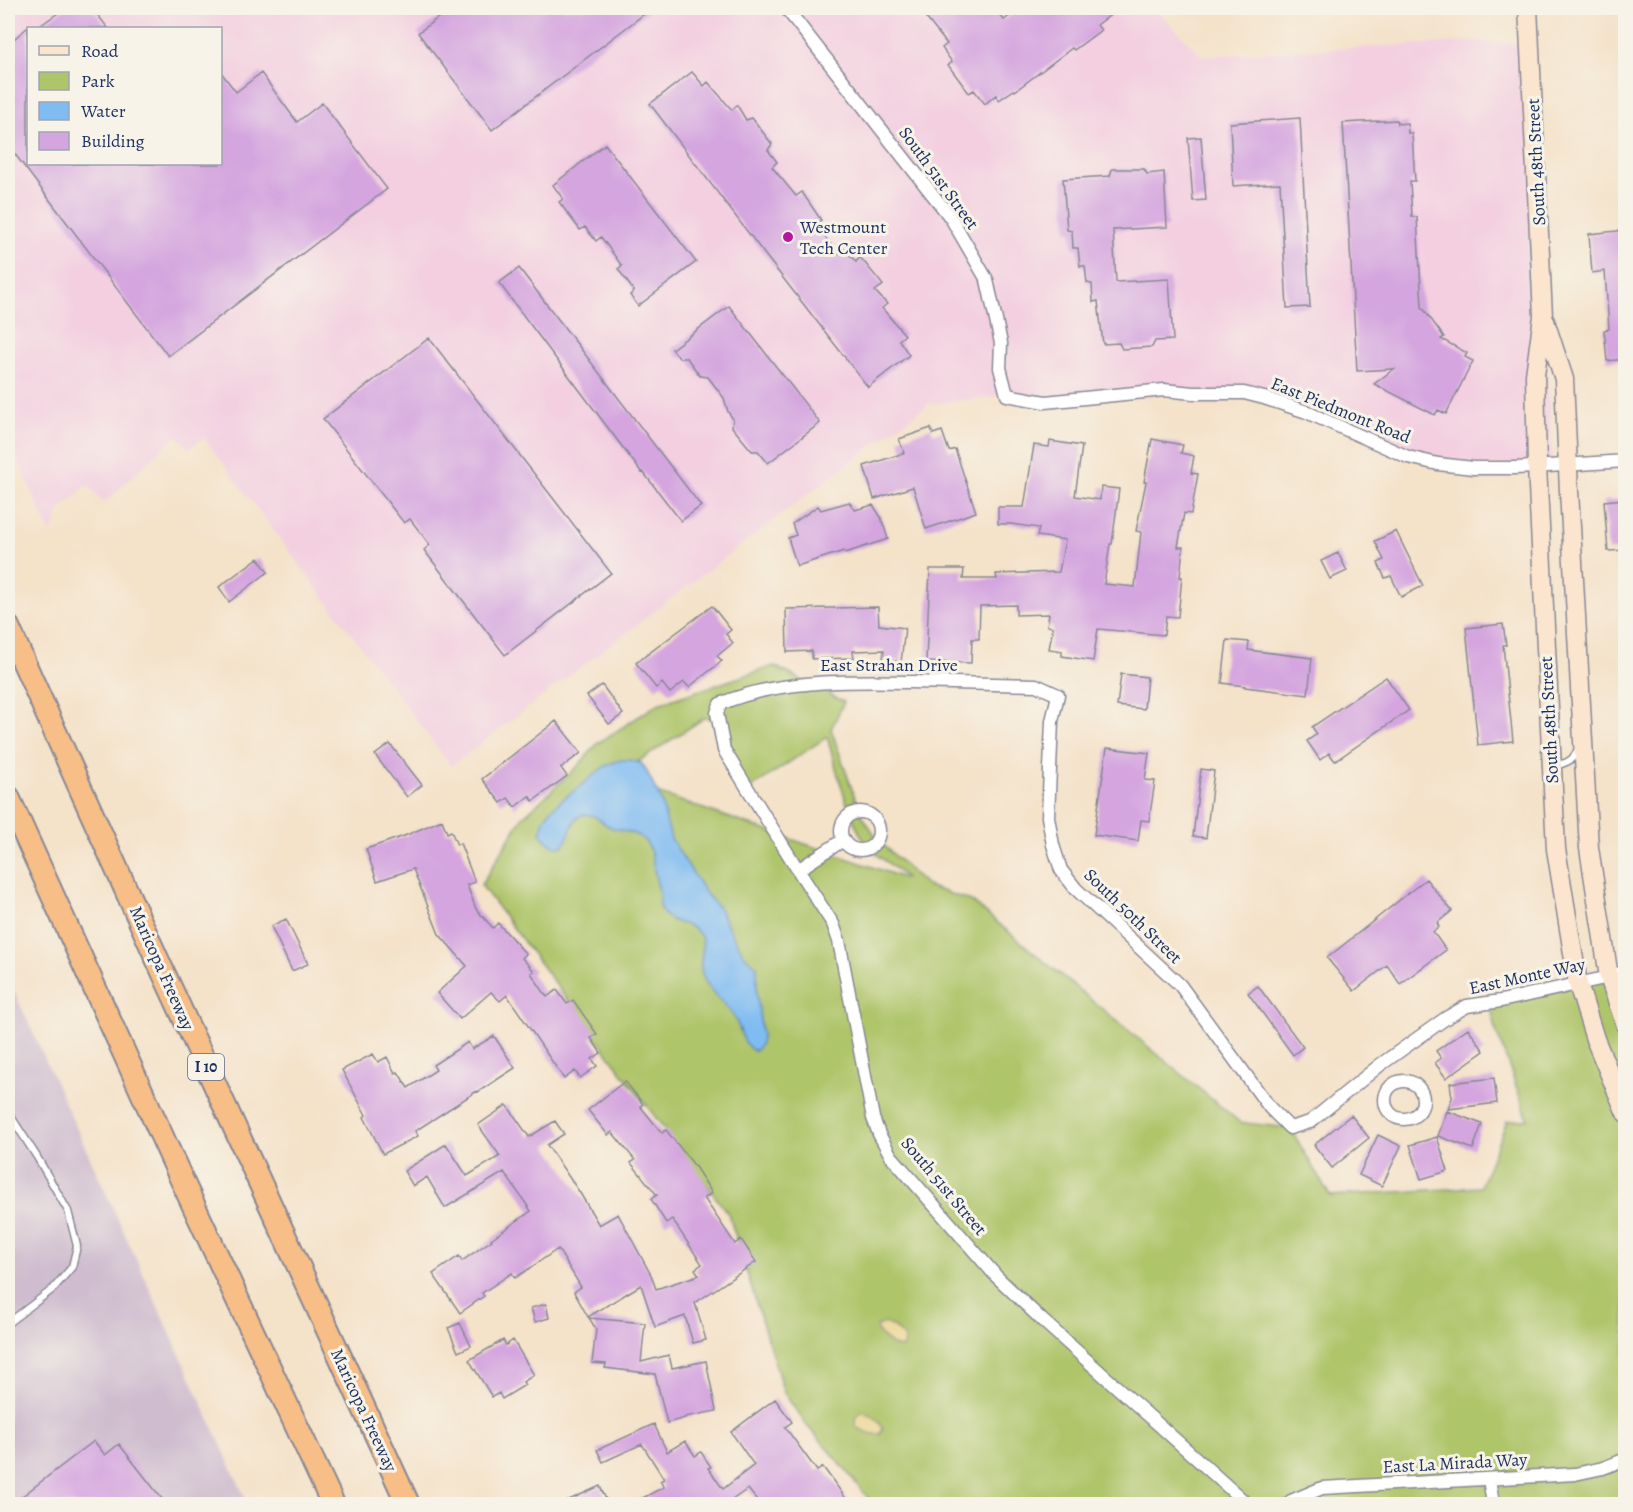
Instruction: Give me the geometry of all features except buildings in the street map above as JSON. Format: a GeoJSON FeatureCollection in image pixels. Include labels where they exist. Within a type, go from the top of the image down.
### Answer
{"type":"FeatureCollection","features":[{"type":"Feature","properties":{"kind":"highway","name":"Maricopa Freeway"},"geometry":{"type":"LineString","coordinates":[[8,627],[158,961],[408,1504]]}},
{"type":"Feature","properties":{"kind":"highway"},"geometry":{"type":"LineString","coordinates":[[8,797],[185,1187],[333,1504]]}},
{"type":"Feature","properties":{"kind":"main road","name":"South 48th Street"},"geometry":{"type":"LineString","coordinates":[[1528,8],[1544,316],[1535,375],[1537,466],[1556,849],[1578,984],[1595,1039],[1626,1113]]}},
{"type":"Feature","properties":{"kind":"main road","name":"South 48th Street"},"geometry":{"type":"LineString","coordinates":[[1544,316],[1564,379],[1588,848],[1617,974],[1626,1026]]}},
{"type":"Feature","properties":{"kind":"street","name":"South 51st Street"},"geometry":{"type":"LineString","coordinates":[[786,8],[951,218],[987,280],[1001,343],[1000,368],[1007,396]]}},
{"type":"Feature","properties":{"kind":"street","name":"East Piedmont Road"},"geometry":{"type":"LineString","coordinates":[[1007,396],[1045,402],[1164,390],[1244,393],[1304,411],[1408,457],[1438,464],[1473,468],[1626,461]]}},
{"type":"Feature","properties":{"kind":"street","name":"East Strahan Drive"},"geometry":{"type":"LineString","coordinates":[[720,704],[739,696],[803,684],[852,681],[1036,685],[1058,695]]}},
{"type":"Feature","properties":{"kind":"street","name":"South 50th Street"},"geometry":{"type":"LineString","coordinates":[[1058,695],[1053,721],[1048,817],[1053,845],[1061,870],[1076,889],[1180,986],[1270,1108],[1290,1128]]}},
{"type":"Feature","properties":{"kind":"street","name":"South 51st Street"},"geometry":{"type":"LineString","coordinates":[[720,704],[717,713],[724,750],[833,924],[839,941],[873,1118],[891,1156],[996,1276],[1247,1504]]}},
{"type":"Feature","properties":{"kind":"street"},"geometry":{"type":"LineString","coordinates":[[798,870],[843,840]]}},
{"type":"Feature","properties":{"kind":"street","name":"East Monte Way"},"geometry":{"type":"LineString","coordinates":[[1290,1128],[1310,1122],[1380,1065],[1446,1018],[1467,1006],[1502,1001],[1617,974]]}},
{"type":"Feature","properties":{"kind":"street"},"geometry":{"type":"LineString","coordinates":[[1380,1065],[1394,1084]]}},
{"type":"Feature","properties":{"kind":"street","name":"East La Mirada Way"},"geometry":{"type":"LineString","coordinates":[[1288,1504],[1322,1488],[1575,1474],[1603,1468],[1626,1459]]}},
{"type":"Feature","properties":{"kind":"street"},"geometry":{"type":"LineString","coordinates":[[1489,1479],[1492,1504]]}},
{"type":"Feature","properties":{"kind":"lane"},"geometry":{"type":"LineString","coordinates":[[1551,766],[1564,764],[1574,758],[1582,738]]}},
{"type":"Feature","properties":{"kind":"lane"},"geometry":{"type":"LineString","coordinates":[[8,1112],[37,1156],[68,1211],[77,1246],[72,1267],[53,1289],[8,1323]]}},
{"type":"Feature","properties":{"kind":"shaded area"},"geometry":{"type":"Polygon","coordinates":[[[8,8],[1155,8],[1202,56],[1480,41],[1530,45],[1543,316],[1553,465],[1438,464],[1264,398],[1193,393],[1045,402],[1007,395],[929,404],[451,766],[204,438],[189,449],[177,435],[104,503],[88,485],[60,510],[51,534],[8,439],[8,8]]]}},
{"type":"Feature","properties":{"kind":"shaded area"},"geometry":{"type":"Polygon","coordinates":[[[8,978],[248,1504],[8,1504],[8,978]]]}},
{"type":"Feature","properties":{"kind":"green space"},"geometry":{"type":"Polygon","coordinates":[[[774,666],[844,702],[831,729],[860,812],[878,840],[927,886],[971,901],[1242,1124],[1290,1128],[1330,1196],[1480,1187],[1507,1121],[1528,1119],[1494,1025],[1491,1003],[1625,971],[1625,1504],[873,1504],[808,1427],[784,1393],[729,1215],[481,885],[522,818],[578,766],[598,743],[658,704],[774,666]],[[704,718],[639,761],[657,793],[907,879],[875,853],[863,839],[844,796],[827,737],[748,790],[724,750],[718,718],[704,718]]]}},
{"type":"Feature","properties":{"kind":"sand"},"geometry":{"type":"Polygon","coordinates":[[[884,1323],[894,1327],[901,1334],[905,1340],[902,1348],[888,1342],[877,1331],[877,1326],[884,1323]]]}},
{"type":"Feature","properties":{"kind":"sand"},"geometry":{"type":"Polygon","coordinates":[[[861,1412],[877,1420],[883,1429],[880,1434],[861,1430],[856,1426],[855,1418],[861,1412]]]}},
{"type":"Feature","properties":{"kind":"water"},"geometry":{"type":"Polygon","coordinates":[[[621,760],[641,763],[645,768],[661,800],[671,839],[705,892],[719,909],[744,955],[757,966],[757,993],[762,1037],[760,1046],[754,1051],[742,1036],[730,1011],[704,980],[701,969],[703,946],[701,937],[692,928],[669,919],[661,910],[651,854],[644,840],[633,833],[610,827],[593,816],[584,815],[575,820],[563,846],[550,843],[541,834],[545,818],[557,804],[603,768],[621,760]]]}},
{"type":"Feature","properties":{"kind":"place","name":"Westmount Tech Center"},"geometry":{"type":"Point","coordinates":[788,237]}}]}
